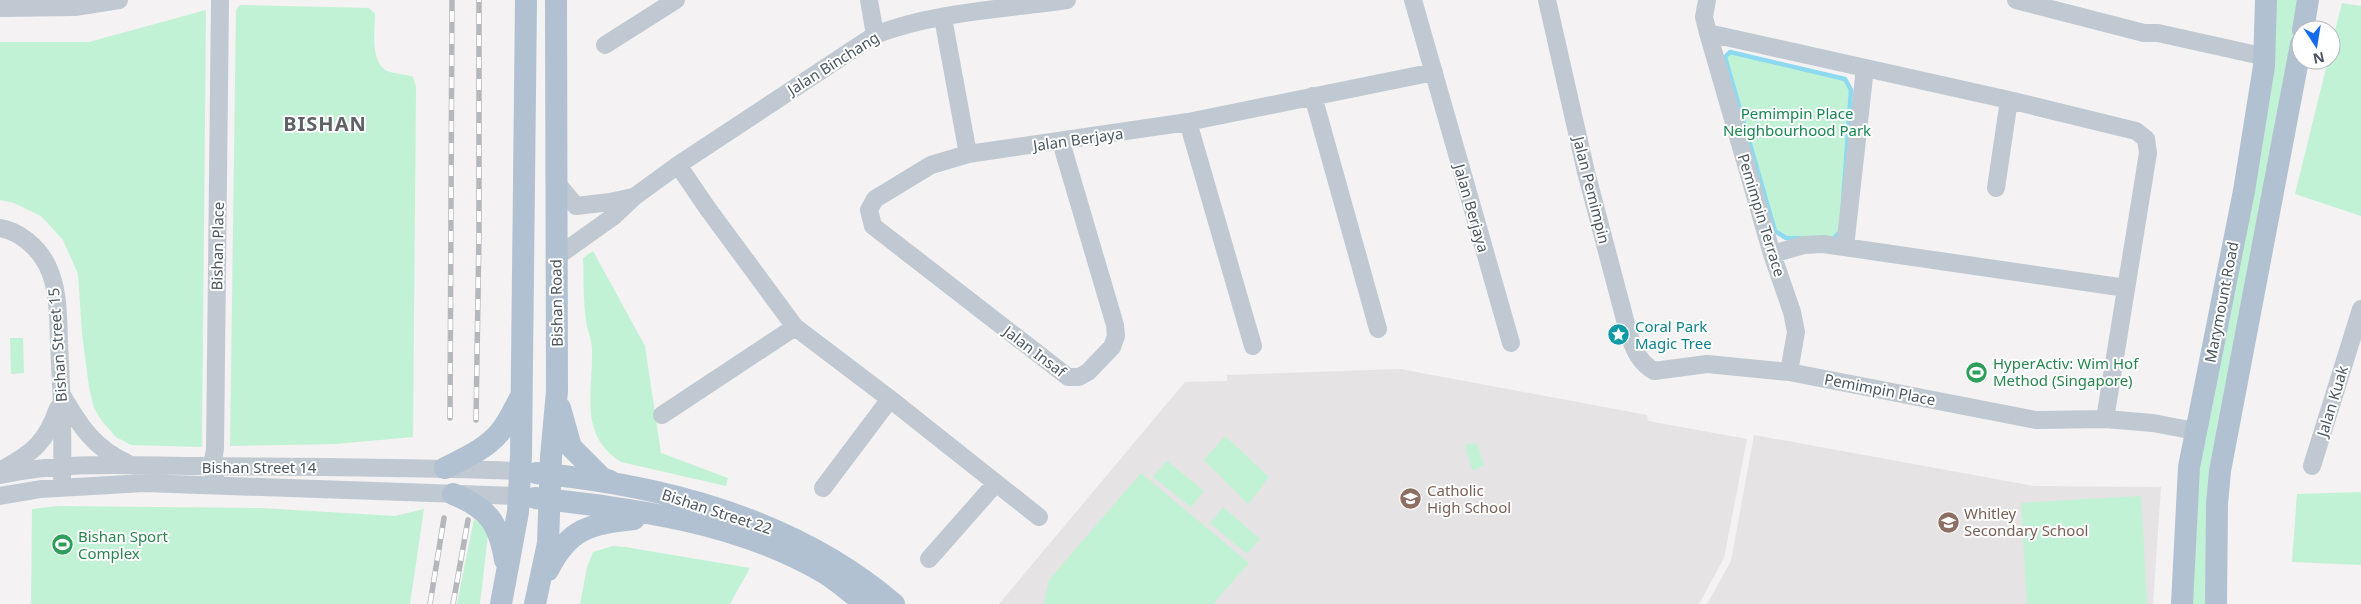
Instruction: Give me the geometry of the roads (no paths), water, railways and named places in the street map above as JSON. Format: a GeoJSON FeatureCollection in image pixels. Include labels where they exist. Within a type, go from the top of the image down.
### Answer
{"type":"FeatureCollection","features":[{"type":"Feature","properties":{"kind":"main road"},"geometry":{"type":"LineString","coordinates":[[501,604],[519,496],[526,0]]}},
{"type":"Feature","properties":{"kind":"main road","name":"Bishan Road"},"geometry":{"type":"LineString","coordinates":[[535,604],[542,582],[548,543],[550,474],[557,391],[555,258],[556,0]]}},
{"type":"Feature","properties":{"kind":"main road","name":"Marymount Road"},"geometry":{"type":"LineString","coordinates":[[2182,604],[2189,467],[2244,191],[2265,62],[2266,0]]}},
{"type":"Feature","properties":{"kind":"main road"},"geometry":{"type":"LineString","coordinates":[[2305,20],[2308,0]]}},
{"type":"Feature","properties":{"kind":"main road","name":"Marymount Road"},"geometry":{"type":"LineString","coordinates":[[2216,604],[2217,504],[2220,471],[2296,70]]}},
{"type":"Feature","properties":{"kind":"main road"},"geometry":{"type":"LineString","coordinates":[[557,391],[571,447],[602,478],[614,483]]}},
{"type":"Feature","properties":{"kind":"main road"},"geometry":{"type":"LineString","coordinates":[[445,468],[471,455],[490,442],[501,431],[521,397]]}},
{"type":"Feature","properties":{"kind":"main road","name":"Bishan Street 22"},"geometry":{"type":"LineString","coordinates":[[520,471],[614,483],[665,492],[718,508],[790,536],[830,558],[894,604]]}},
{"type":"Feature","properties":{"kind":"main road"},"geometry":{"type":"LineString","coordinates":[[453,494],[480,506],[492,520],[499,531],[507,571]]}},
{"type":"Feature","properties":{"kind":"main road","name":"Bishan Street 22"},"geometry":{"type":"LineString","coordinates":[[519,496],[669,516],[720,528],[798,559],[824,573],[866,604]]}},
{"type":"Feature","properties":{"kind":"main road"},"geometry":{"type":"LineString","coordinates":[[542,582],[558,550],[576,532],[605,522],[669,516]]}},
{"type":"Feature","properties":{"kind":"street"},"geometry":{"type":"LineString","coordinates":[[0,8],[75,8],[119,0]]}},
{"type":"Feature","properties":{"kind":"street","name":"Bishan Place"},"geometry":{"type":"LineString","coordinates":[[212,466],[215,449],[220,0]]}},
{"type":"Feature","properties":{"kind":"street"},"geometry":{"type":"LineString","coordinates":[[604,45],[676,0]]}},
{"type":"Feature","properties":{"kind":"street"},"geometry":{"type":"LineString","coordinates":[[869,0],[875,34]]}},
{"type":"Feature","properties":{"kind":"street","name":"Jalan Binchang"},"geometry":{"type":"LineString","coordinates":[[555,258],[614,216],[634,197],[678,166],[875,34],[895,27],[943,18],[1067,0]]}},
{"type":"Feature","properties":{"kind":"street","name":"Jalan Berjaya"},"geometry":{"type":"LineString","coordinates":[[1413,0],[1511,343]]}},
{"type":"Feature","properties":{"kind":"street","name":"Jalan Pemimpin"},"geometry":{"type":"LineString","coordinates":[[1547,0],[1586,172],[1630,335],[1636,355],[1647,367],[1654,371]]}},
{"type":"Feature","properties":{"kind":"street","name":"Pemimpin Terrace"},"geometry":{"type":"LineString","coordinates":[[1707,0],[1704,16],[1708,33],[1772,254],[1792,312],[1796,332],[1789,372]]}},
{"type":"Feature","properties":{"kind":"street"},"geometry":{"type":"LineString","coordinates":[[2016,0],[2144,33],[2156,42],[2265,62]]}},
{"type":"Feature","properties":{"kind":"street"},"geometry":{"type":"LineString","coordinates":[[943,18],[968,154]]}},
{"type":"Feature","properties":{"kind":"street"},"geometry":{"type":"LineString","coordinates":[[1708,33],[2009,100],[2136,131],[2146,139],[2148,153],[2106,419]]}},
{"type":"Feature","properties":{"kind":"street"},"geometry":{"type":"LineString","coordinates":[[1845,247],[1853,164],[1862,110],[1865,68]]}},
{"type":"Feature","properties":{"kind":"street","name":"Jalan Berjaya"},"geometry":{"type":"LineString","coordinates":[[869,210],[875,199],[931,165],[968,154],[1061,142],[1188,122],[1434,72]]}},
{"type":"Feature","properties":{"kind":"street"},"geometry":{"type":"LineString","coordinates":[[1313,96],[1378,329]]}},
{"type":"Feature","properties":{"kind":"street"},"geometry":{"type":"LineString","coordinates":[[1996,188],[2009,100]]}},
{"type":"Feature","properties":{"kind":"street"},"geometry":{"type":"LineString","coordinates":[[1188,122],[1253,346]]}},
{"type":"Feature","properties":{"kind":"street","name":"Jalan Insaf"},"geometry":{"type":"LineString","coordinates":[[869,210],[873,226],[1068,377],[1079,377],[1088,372],[1112,347],[1116,336],[1115,325],[1061,142]]}},
{"type":"Feature","properties":{"kind":"street"},"geometry":{"type":"LineString","coordinates":[[678,166],[795,327],[890,399],[1039,518]]}},
{"type":"Feature","properties":{"kind":"street","name":"Jalan Binchang"},"geometry":{"type":"LineString","coordinates":[[555,181],[576,206],[634,197]]}},
{"type":"Feature","properties":{"kind":"street","name":"Bishan Street 15"},"geometry":{"type":"LineString","coordinates":[[0,228],[32,244],[46,264],[56,292],[62,395],[62,489]]}},
{"type":"Feature","properties":{"kind":"street"},"geometry":{"type":"LineString","coordinates":[[1772,254],[1804,245],[1823,244],[2126,288]]}},
{"type":"Feature","properties":{"kind":"street","name":"Jalan Kuak"},"geometry":{"type":"LineString","coordinates":[[2312,466],[2361,309]]}},
{"type":"Feature","properties":{"kind":"street"},"geometry":{"type":"LineString","coordinates":[[662,415],[795,327]]}},
{"type":"Feature","properties":{"kind":"street","name":"Pemimpin Place"},"geometry":{"type":"LineString","coordinates":[[1654,371],[1707,364],[1789,372],[2036,420],[2106,419],[2153,423],[2195,431]]}},
{"type":"Feature","properties":{"kind":"street"},"geometry":{"type":"LineString","coordinates":[[62,395],[91,438],[109,455],[133,466]]}},
{"type":"Feature","properties":{"kind":"street"},"geometry":{"type":"LineString","coordinates":[[0,471],[38,447],[51,428],[62,395]]}},
{"type":"Feature","properties":{"kind":"street"},"geometry":{"type":"LineString","coordinates":[[823,488],[890,399]]}},
{"type":"Feature","properties":{"kind":"street","name":"Bishan Street 14"},"geometry":{"type":"LineString","coordinates":[[0,475],[41,468],[133,466],[445,468],[520,471]]}},
{"type":"Feature","properties":{"kind":"street"},"geometry":{"type":"LineString","coordinates":[[212,466],[214,477],[225,485]]}},
{"type":"Feature","properties":{"kind":"street","name":"Bishan Street 14"},"geometry":{"type":"LineString","coordinates":[[0,496],[32,490],[144,483],[519,496]]}},
{"type":"Feature","properties":{"kind":"street"},"geometry":{"type":"LineString","coordinates":[[929,559],[996,483]]}},
{"type":"Feature","properties":{"kind":"waterway"},"geometry":{"type":"LineString","coordinates":[[1730,52],[1845,79],[1851,90],[1841,231],[1833,239],[1786,238],[1775,231],[1725,57],[1730,52]]}},
{"type":"Feature","properties":{"kind":"railway"},"geometry":{"type":"LineString","coordinates":[[450,418],[452,0]]}},
{"type":"Feature","properties":{"kind":"railway"},"geometry":{"type":"LineString","coordinates":[[476,420],[479,232],[479,0]]}},
{"type":"Feature","properties":{"kind":"railway"},"geometry":{"type":"LineString","coordinates":[[430,604],[444,518]]}},
{"type":"Feature","properties":{"kind":"railway"},"geometry":{"type":"LineString","coordinates":[[453,604],[468,520]]}},
{"type":"Feature","properties":{"kind":"place","name":"Coral Park Magic Tree"},"geometry":{"type":"Point","coordinates":[1619,335]}},
{"type":"Feature","properties":{"kind":"place","name":"HyperActiv: Wim Hof Method (Singapore)"},"geometry":{"type":"Point","coordinates":[1977,372]}},
{"type":"Feature","properties":{"kind":"place","name":"Catholic High School"},"geometry":{"type":"Point","coordinates":[1411,499]}},
{"type":"Feature","properties":{"kind":"place","name":"Whitley Secondary School"},"geometry":{"type":"Point","coordinates":[1948,522]}},
{"type":"Feature","properties":{"kind":"place","name":"Bishan Sport Complex"},"geometry":{"type":"Point","coordinates":[62,545]}},
{"type":"Feature","properties":{"kind":"district","name":"BISHAN"},"geometry":{"type":"Point","coordinates":[325,123]}},
{"type":"Feature","properties":{"kind":"park label","name":"Pemimpin Place Neighbourhood Park"},"geometry":{"type":"Point","coordinates":[1797,122]}}]}
